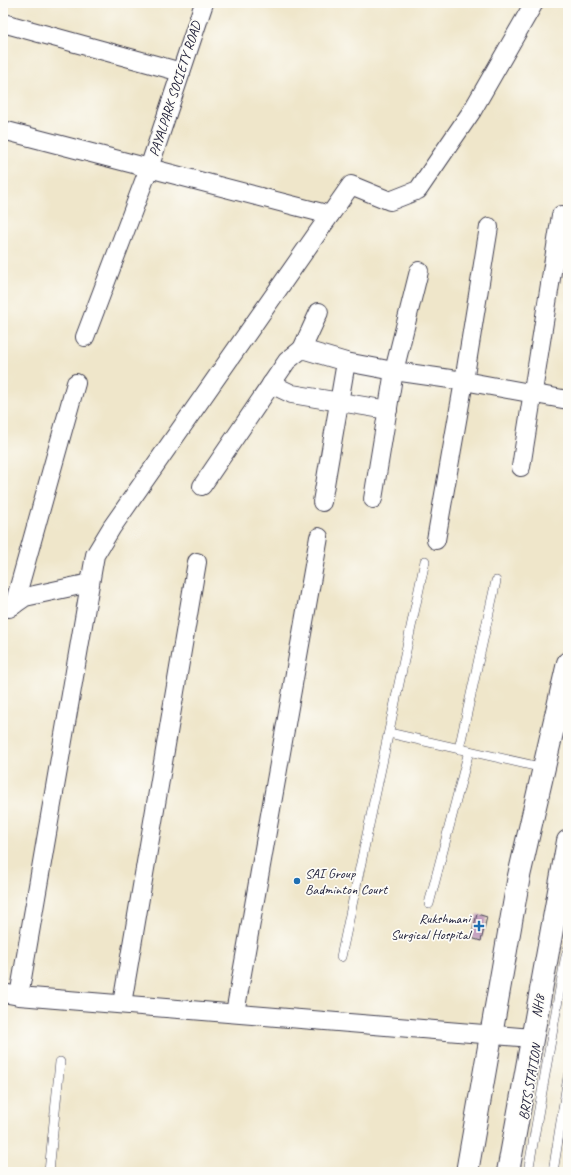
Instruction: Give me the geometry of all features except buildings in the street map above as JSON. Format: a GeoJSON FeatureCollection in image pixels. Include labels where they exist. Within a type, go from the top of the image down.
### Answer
{"type":"FeatureCollection","features":[{"type":"Feature","properties":{"kind":"street","name":"PAYALPARK SOCIETY ROAD"},"geometry":{"type":"LineString","coordinates":[[3,130],[149,168],[204,3]]}},
{"type":"Feature","properties":{"kind":"street"},"geometry":{"type":"LineString","coordinates":[[532,1038],[11,995],[95,555],[112,527],[351,185],[390,201],[418,190],[472,111],[534,3]]}},
{"type":"Feature","properties":{"kind":"street"},"geometry":{"type":"LineString","coordinates":[[3,23],[181,72]]}},
{"type":"Feature","properties":{"kind":"street"},"geometry":{"type":"LineString","coordinates":[[85,337],[149,168],[330,214]]}},
{"type":"Feature","properties":{"kind":"street"},"geometry":{"type":"LineString","coordinates":[[521,467],[562,214]]}},
{"type":"Feature","properties":{"kind":"street"},"geometry":{"type":"LineString","coordinates":[[436,540],[489,227]]}},
{"type":"Feature","properties":{"kind":"street"},"geometry":{"type":"LineString","coordinates":[[373,499],[394,371],[419,271]]}},
{"type":"Feature","properties":{"kind":"street"},"geometry":{"type":"LineString","coordinates":[[202,486],[287,360],[302,349],[318,312]]}},
{"type":"Feature","properties":{"kind":"street"},"geometry":{"type":"LineString","coordinates":[[302,349],[346,362],[568,400]]}},
{"type":"Feature","properties":{"kind":"street"},"geometry":{"type":"LineString","coordinates":[[322,502],[346,362]]}},
{"type":"Feature","properties":{"kind":"street"},"geometry":{"type":"LineString","coordinates":[[8,608],[76,383]]}},
{"type":"Feature","properties":{"kind":"street"},"geometry":{"type":"LineString","coordinates":[[271,384],[292,394],[388,410]]}},
{"type":"Feature","properties":{"kind":"street"},"geometry":{"type":"LineString","coordinates":[[235,1013],[318,537]]}},
{"type":"Feature","properties":{"kind":"street"},"geometry":{"type":"LineString","coordinates":[[122,1004],[197,562]]}},
{"type":"Feature","properties":{"kind":"street"},"geometry":{"type":"LineString","coordinates":[[8,608],[25,597],[90,582]]}},
{"type":"Feature","properties":{"kind":"street"},"geometry":{"type":"LineString","coordinates":[[467,1172],[519,876],[568,664]]}},
{"type":"Feature","properties":{"kind":"street","name":"NH8"},"geometry":{"type":"LineString","coordinates":[[508,1172],[568,841]]}},
{"type":"Feature","properties":{"kind":"lane"},"geometry":{"type":"LineString","coordinates":[[342,957],[425,561]]}},
{"type":"Feature","properties":{"kind":"lane"},"geometry":{"type":"LineString","coordinates":[[459,749],[496,581]]}},
{"type":"Feature","properties":{"kind":"lane"},"geometry":{"type":"LineString","coordinates":[[389,733],[544,768]]}},
{"type":"Feature","properties":{"kind":"lane"},"geometry":{"type":"LineString","coordinates":[[429,904],[469,751]]}},
{"type":"Feature","properties":{"kind":"lane","name":"BRTS STATION"},"geometry":{"type":"LineString","coordinates":[[528,1172],[568,949]]}},
{"type":"Feature","properties":{"kind":"lane"},"geometry":{"type":"LineString","coordinates":[[49,1172],[60,1062]]}},
{"type":"Feature","properties":{"kind":"lane"},"geometry":{"type":"LineString","coordinates":[[553,1172],[568,1076]]}},
{"type":"Feature","properties":{"kind":"place","name":"SAI Group Badminton Court"},"geometry":{"type":"Point","coordinates":[297,881]}},
{"type":"Feature","properties":{"kind":"place","name":"Rukshmani Surgical Hospital"},"geometry":{"type":"Point","coordinates":[479,926]}}]}
